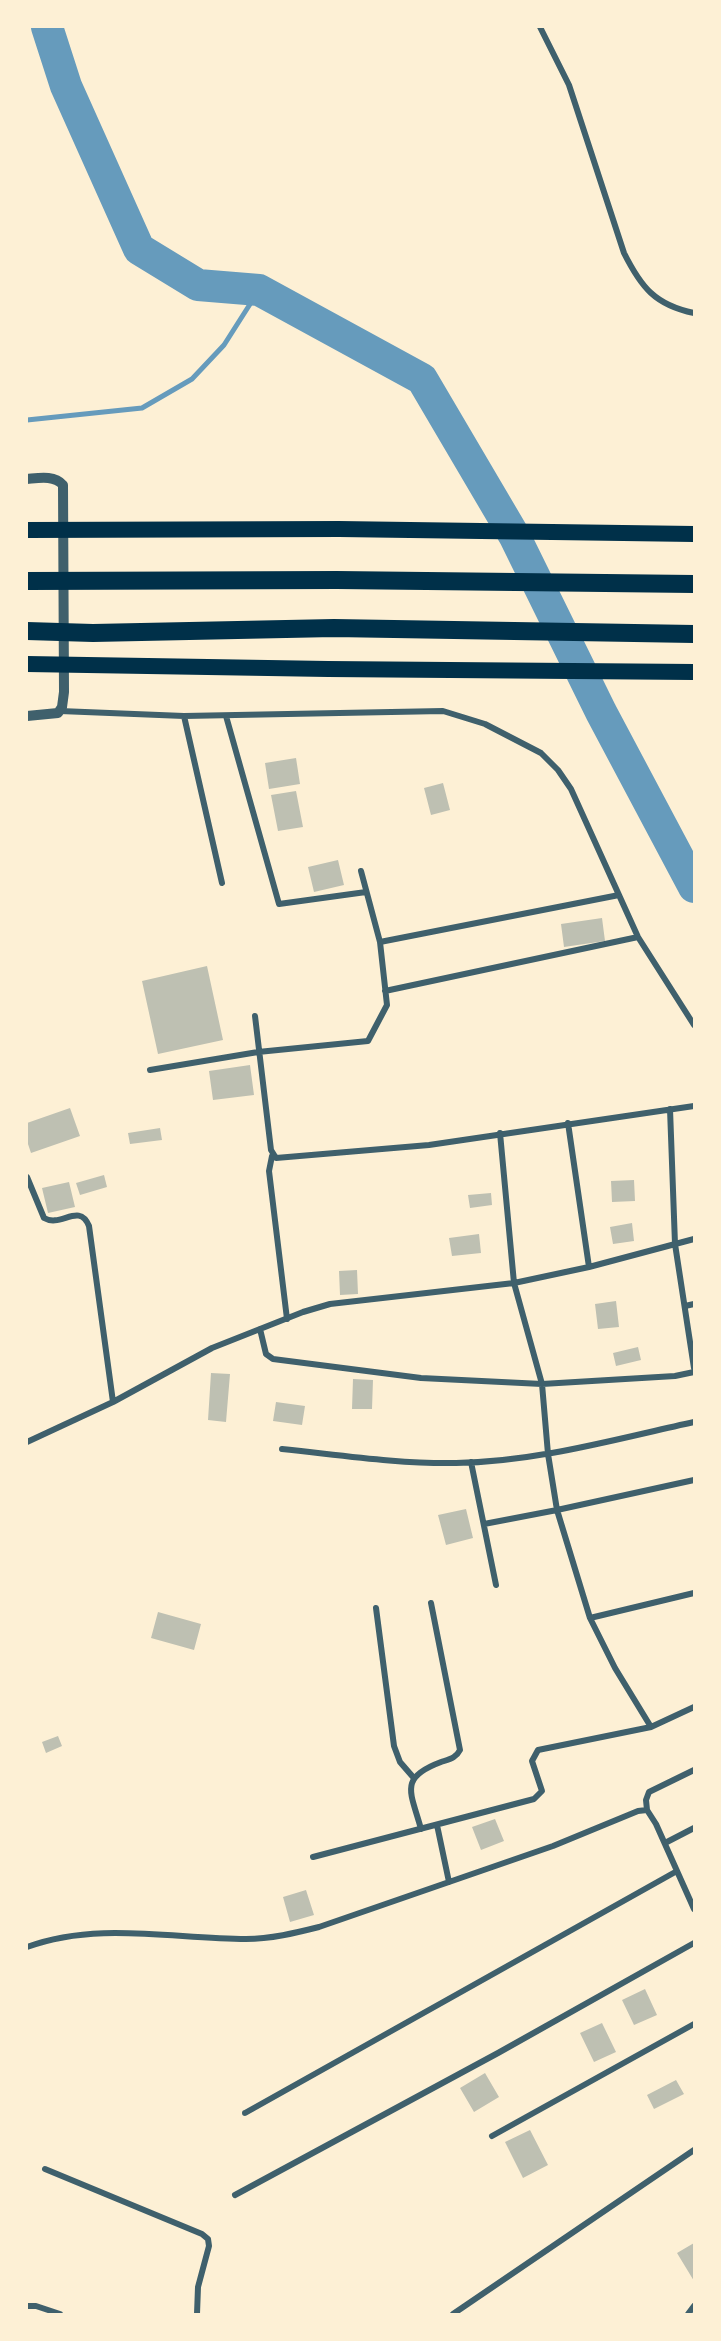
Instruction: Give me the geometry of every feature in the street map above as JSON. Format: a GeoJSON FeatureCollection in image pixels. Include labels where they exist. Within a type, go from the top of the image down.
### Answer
{"type":"FeatureCollection","features":[{"type":"Feature","properties":{"kind":"highway"},"geometry":{"type":"LineString","coordinates":[[27,530],[339,529],[694,534]]}},
{"type":"Feature","properties":{"kind":"highway"},"geometry":{"type":"LineString","coordinates":[[27,580],[337,580],[694,584]]}},
{"type":"Feature","properties":{"kind":"highway"},"geometry":{"type":"LineString","coordinates":[[27,632],[334,628],[694,633]]}},
{"type":"Feature","properties":{"kind":"highway"},"geometry":{"type":"LineString","coordinates":[[27,664],[694,672]]}},
{"type":"Feature","properties":{"kind":"street"},"geometry":{"type":"LineString","coordinates":[[540,27],[569,86],[624,253],[634,274],[648,292],[659,301],[682,311],[694,313]]}},
{"type":"Feature","properties":{"kind":"street"},"geometry":{"type":"LineString","coordinates":[[27,479],[50,478],[63,485],[64,692],[60,711]]}},
{"type":"Feature","properties":{"kind":"street"},"geometry":{"type":"LineString","coordinates":[[27,716],[50,715],[60,711],[184,716],[443,711],[485,724],[541,753],[558,770],[571,789],[639,937],[694,1025]]}},
{"type":"Feature","properties":{"kind":"street"},"geometry":{"type":"LineString","coordinates":[[184,716],[222,883]]}},
{"type":"Feature","properties":{"kind":"street"},"geometry":{"type":"LineString","coordinates":[[226,716],[279,904],[366,892]]}},
{"type":"Feature","properties":{"kind":"street"},"geometry":{"type":"LineString","coordinates":[[150,1070],[258,1052],[368,1041],[387,1005],[380,942],[361,871]]}},
{"type":"Feature","properties":{"kind":"street"},"geometry":{"type":"LineString","coordinates":[[380,942],[619,895]]}},
{"type":"Feature","properties":{"kind":"street"},"geometry":{"type":"LineString","coordinates":[[385,992],[639,937]]}},
{"type":"Feature","properties":{"kind":"street"},"geometry":{"type":"LineString","coordinates":[[255,1016],[272,1156],[269,1171],[287,1318]]}},
{"type":"Feature","properties":{"kind":"street"},"geometry":{"type":"LineString","coordinates":[[272,1156],[285,1159],[429,1145],[694,1106]]}},
{"type":"Feature","properties":{"kind":"street"},"geometry":{"type":"LineString","coordinates":[[260,1329],[266,1354],[277,1360],[421,1378],[542,1384],[675,1376],[694,1370],[675,1244],[670,1109]]}},
{"type":"Feature","properties":{"kind":"street"},"geometry":{"type":"LineString","coordinates":[[568,1123],[589,1267]]}},
{"type":"Feature","properties":{"kind":"street"},"geometry":{"type":"LineString","coordinates":[[500,1133],[514,1283],[542,1384],[548,1454],[557,1510],[590,1618],[615,1668],[651,1727]]}},
{"type":"Feature","properties":{"kind":"street"},"geometry":{"type":"LineString","coordinates":[[27,1177],[44,1218],[48,1221],[55,1221],[81,1215],[85,1217],[89,1226],[113,1402]]}},
{"type":"Feature","properties":{"kind":"street"},"geometry":{"type":"LineString","coordinates":[[27,1442],[113,1402],[212,1348],[287,1318],[330,1305],[514,1283],[589,1267],[694,1239]]}},
{"type":"Feature","properties":{"kind":"street"},"geometry":{"type":"LineString","coordinates":[[685,1306],[694,1304]]}},
{"type":"Feature","properties":{"kind":"street"},"geometry":{"type":"LineString","coordinates":[[282,1449],[411,1462],[471,1462],[548,1454],[694,1422]]}},
{"type":"Feature","properties":{"kind":"street"},"geometry":{"type":"LineString","coordinates":[[471,1462],[496,1585]]}},
{"type":"Feature","properties":{"kind":"street"},"geometry":{"type":"LineString","coordinates":[[484,1524],[694,1480]]}},
{"type":"Feature","properties":{"kind":"street"},"geometry":{"type":"LineString","coordinates":[[590,1618],[694,1593]]}},
{"type":"Feature","properties":{"kind":"street"},"geometry":{"type":"LineString","coordinates":[[421,1829],[411,1785],[413,1777],[422,1769],[455,1757],[460,1750],[431,1603]]}},
{"type":"Feature","properties":{"kind":"street"},"geometry":{"type":"LineString","coordinates":[[376,1608],[394,1746],[400,1762],[413,1777]]}},
{"type":"Feature","properties":{"kind":"street"},"geometry":{"type":"LineString","coordinates":[[313,1857],[538,1797],[542,1788],[532,1761],[538,1750],[651,1727],[694,1707]]}},
{"type":"Feature","properties":{"kind":"street"},"geometry":{"type":"LineString","coordinates":[[694,1770],[649,1792],[646,1800],[647,1810],[665,1843],[694,1909]]}},
{"type":"Feature","properties":{"kind":"street"},"geometry":{"type":"LineString","coordinates":[[27,1947],[85,1934],[132,1933],[247,1939],[271,1938],[319,1927],[553,1846],[638,1811],[647,1810]]}},
{"type":"Feature","properties":{"kind":"street"},"geometry":{"type":"LineString","coordinates":[[437,1825],[449,1882]]}},
{"type":"Feature","properties":{"kind":"street"},"geometry":{"type":"LineString","coordinates":[[665,1843],[694,1828]]}},
{"type":"Feature","properties":{"kind":"street"},"geometry":{"type":"LineString","coordinates":[[245,2113],[312,2078],[418,2015],[677,1871]]}},
{"type":"Feature","properties":{"kind":"street"},"geometry":{"type":"LineString","coordinates":[[236,2195],[498,2053],[694,1943]]}},
{"type":"Feature","properties":{"kind":"street"},"geometry":{"type":"LineString","coordinates":[[492,2136],[694,2024]]}},
{"type":"Feature","properties":{"kind":"street"},"geometry":{"type":"LineString","coordinates":[[453,2314],[694,2150]]}},
{"type":"Feature","properties":{"kind":"street"},"geometry":{"type":"LineString","coordinates":[[45,2169],[202,2234],[208,2239],[209,2246],[198,2287],[197,2314]]}},
{"type":"Feature","properties":{"kind":"street"},"geometry":{"type":"LineString","coordinates":[[27,2306],[36,2306],[60,2314]]}},
{"type":"Feature","properties":{"kind":"street"},"geometry":{"type":"LineString","coordinates":[[688,2314],[694,2306]]}},
{"type":"Feature","properties":{"kind":"building"},"geometry":{"type":"Polygon","coordinates":[[[296,758],[300,784],[269,789],[265,763],[296,758]]]}},
{"type":"Feature","properties":{"kind":"building"},"geometry":{"type":"Polygon","coordinates":[[[443,783],[450,810],[431,815],[424,788],[443,783]]]}},
{"type":"Feature","properties":{"kind":"building"},"geometry":{"type":"Polygon","coordinates":[[[296,791],[303,827],[278,831],[271,795],[296,791]]]}},
{"type":"Feature","properties":{"kind":"building"},"geometry":{"type":"Polygon","coordinates":[[[338,860],[344,885],[314,892],[308,867],[338,860]]]}},
{"type":"Feature","properties":{"kind":"building"},"geometry":{"type":"Polygon","coordinates":[[[602,918],[605,941],[564,947],[561,924],[602,918]]]}},
{"type":"Feature","properties":{"kind":"building"},"geometry":{"type":"Polygon","coordinates":[[[207,966],[223,1040],[158,1054],[142,981],[207,966]]]}},
{"type":"Feature","properties":{"kind":"building"},"geometry":{"type":"Polygon","coordinates":[[[250,1065],[254,1095],[213,1100],[209,1071],[250,1065]]]}},
{"type":"Feature","properties":{"kind":"building"},"geometry":{"type":"Polygon","coordinates":[[[70,1108],[80,1136],[31,1153],[27,1141],[27,1123],[70,1108]]]}},
{"type":"Feature","properties":{"kind":"building"},"geometry":{"type":"Polygon","coordinates":[[[160,1128],[162,1140],[130,1144],[128,1133],[160,1128]]]}},
{"type":"Feature","properties":{"kind":"building"},"geometry":{"type":"Polygon","coordinates":[[[104,1175],[107,1187],[80,1195],[76,1183],[104,1175]]]}},
{"type":"Feature","properties":{"kind":"building"},"geometry":{"type":"Polygon","coordinates":[[[634,1180],[635,1201],[612,1202],[611,1181],[634,1180]]]}},
{"type":"Feature","properties":{"kind":"building"},"geometry":{"type":"Polygon","coordinates":[[[69,1182],[75,1207],[48,1213],[42,1188],[69,1182]]]}},
{"type":"Feature","properties":{"kind":"building"},"geometry":{"type":"Polygon","coordinates":[[[491,1193],[492,1205],[470,1208],[468,1195],[491,1193]]]}},
{"type":"Feature","properties":{"kind":"building"},"geometry":{"type":"Polygon","coordinates":[[[632,1223],[634,1241],[613,1244],[610,1227],[632,1223]]]}},
{"type":"Feature","properties":{"kind":"building"},"geometry":{"type":"Polygon","coordinates":[[[479,1234],[481,1253],[452,1256],[449,1238],[479,1234]]]}},
{"type":"Feature","properties":{"kind":"building"},"geometry":{"type":"Polygon","coordinates":[[[357,1270],[358,1294],[340,1295],[339,1271],[357,1270]]]}},
{"type":"Feature","properties":{"kind":"building"},"geometry":{"type":"Polygon","coordinates":[[[616,1301],[619,1327],[598,1329],[595,1304],[616,1301]]]}},
{"type":"Feature","properties":{"kind":"building"},"geometry":{"type":"Polygon","coordinates":[[[638,1347],[641,1360],[616,1366],[613,1353],[638,1347]]]}},
{"type":"Feature","properties":{"kind":"building"},"geometry":{"type":"Polygon","coordinates":[[[211,1373],[230,1374],[226,1422],[208,1420],[211,1373]]]}},
{"type":"Feature","properties":{"kind":"building"},"geometry":{"type":"Polygon","coordinates":[[[353,1379],[373,1380],[372,1409],[352,1409],[353,1379]]]}},
{"type":"Feature","properties":{"kind":"building"},"geometry":{"type":"Polygon","coordinates":[[[276,1402],[305,1406],[302,1425],[273,1421],[276,1402]]]}},
{"type":"Feature","properties":{"kind":"building"},"geometry":{"type":"Polygon","coordinates":[[[466,1509],[473,1538],[446,1545],[438,1515],[466,1509]]]}},
{"type":"Feature","properties":{"kind":"building"},"geometry":{"type":"Polygon","coordinates":[[[158,1612],[201,1624],[194,1650],[151,1638],[158,1612]]]}},
{"type":"Feature","properties":{"kind":"building"},"geometry":{"type":"Polygon","coordinates":[[[58,1736],[62,1746],[46,1753],[42,1742],[58,1736]]]}},
{"type":"Feature","properties":{"kind":"building"},"geometry":{"type":"Polygon","coordinates":[[[495,1819],[504,1841],[481,1850],[472,1827],[495,1819]]]}},
{"type":"Feature","properties":{"kind":"building"},"geometry":{"type":"Polygon","coordinates":[[[306,1890],[314,1915],[290,1922],[283,1897],[306,1890]]]}},
{"type":"Feature","properties":{"kind":"building"},"geometry":{"type":"Polygon","coordinates":[[[645,1989],[657,2015],[634,2025],[622,2000],[645,1989]]]}},
{"type":"Feature","properties":{"kind":"building"},"geometry":{"type":"Polygon","coordinates":[[[602,2023],[616,2052],[594,2062],[580,2033],[602,2023]]]}},
{"type":"Feature","properties":{"kind":"building"},"geometry":{"type":"Polygon","coordinates":[[[485,2073],[499,2097],[474,2112],[460,2088],[485,2073]]]}},
{"type":"Feature","properties":{"kind":"building"},"geometry":{"type":"Polygon","coordinates":[[[676,2080],[684,2094],[654,2109],[647,2095],[676,2080]]]}},
{"type":"Feature","properties":{"kind":"building"},"geometry":{"type":"Polygon","coordinates":[[[530,2130],[548,2165],[523,2178],[505,2142],[530,2130]]]}},
{"type":"Feature","properties":{"kind":"building"},"geometry":{"type":"Polygon","coordinates":[[[694,2243],[694,2281],[677,2253],[694,2243]]]}},
{"type":"Feature","properties":{"kind":"waterway"},"geometry":{"type":"LineString","coordinates":[[47,27],[66,86],[139,249],[198,285],[259,290],[422,379],[515,537],[601,712],[694,887]]}},
{"type":"Feature","properties":{"kind":"waterway"},"geometry":{"type":"LineString","coordinates":[[27,420],[142,408],[192,379],[224,345],[259,290]]}}]}
